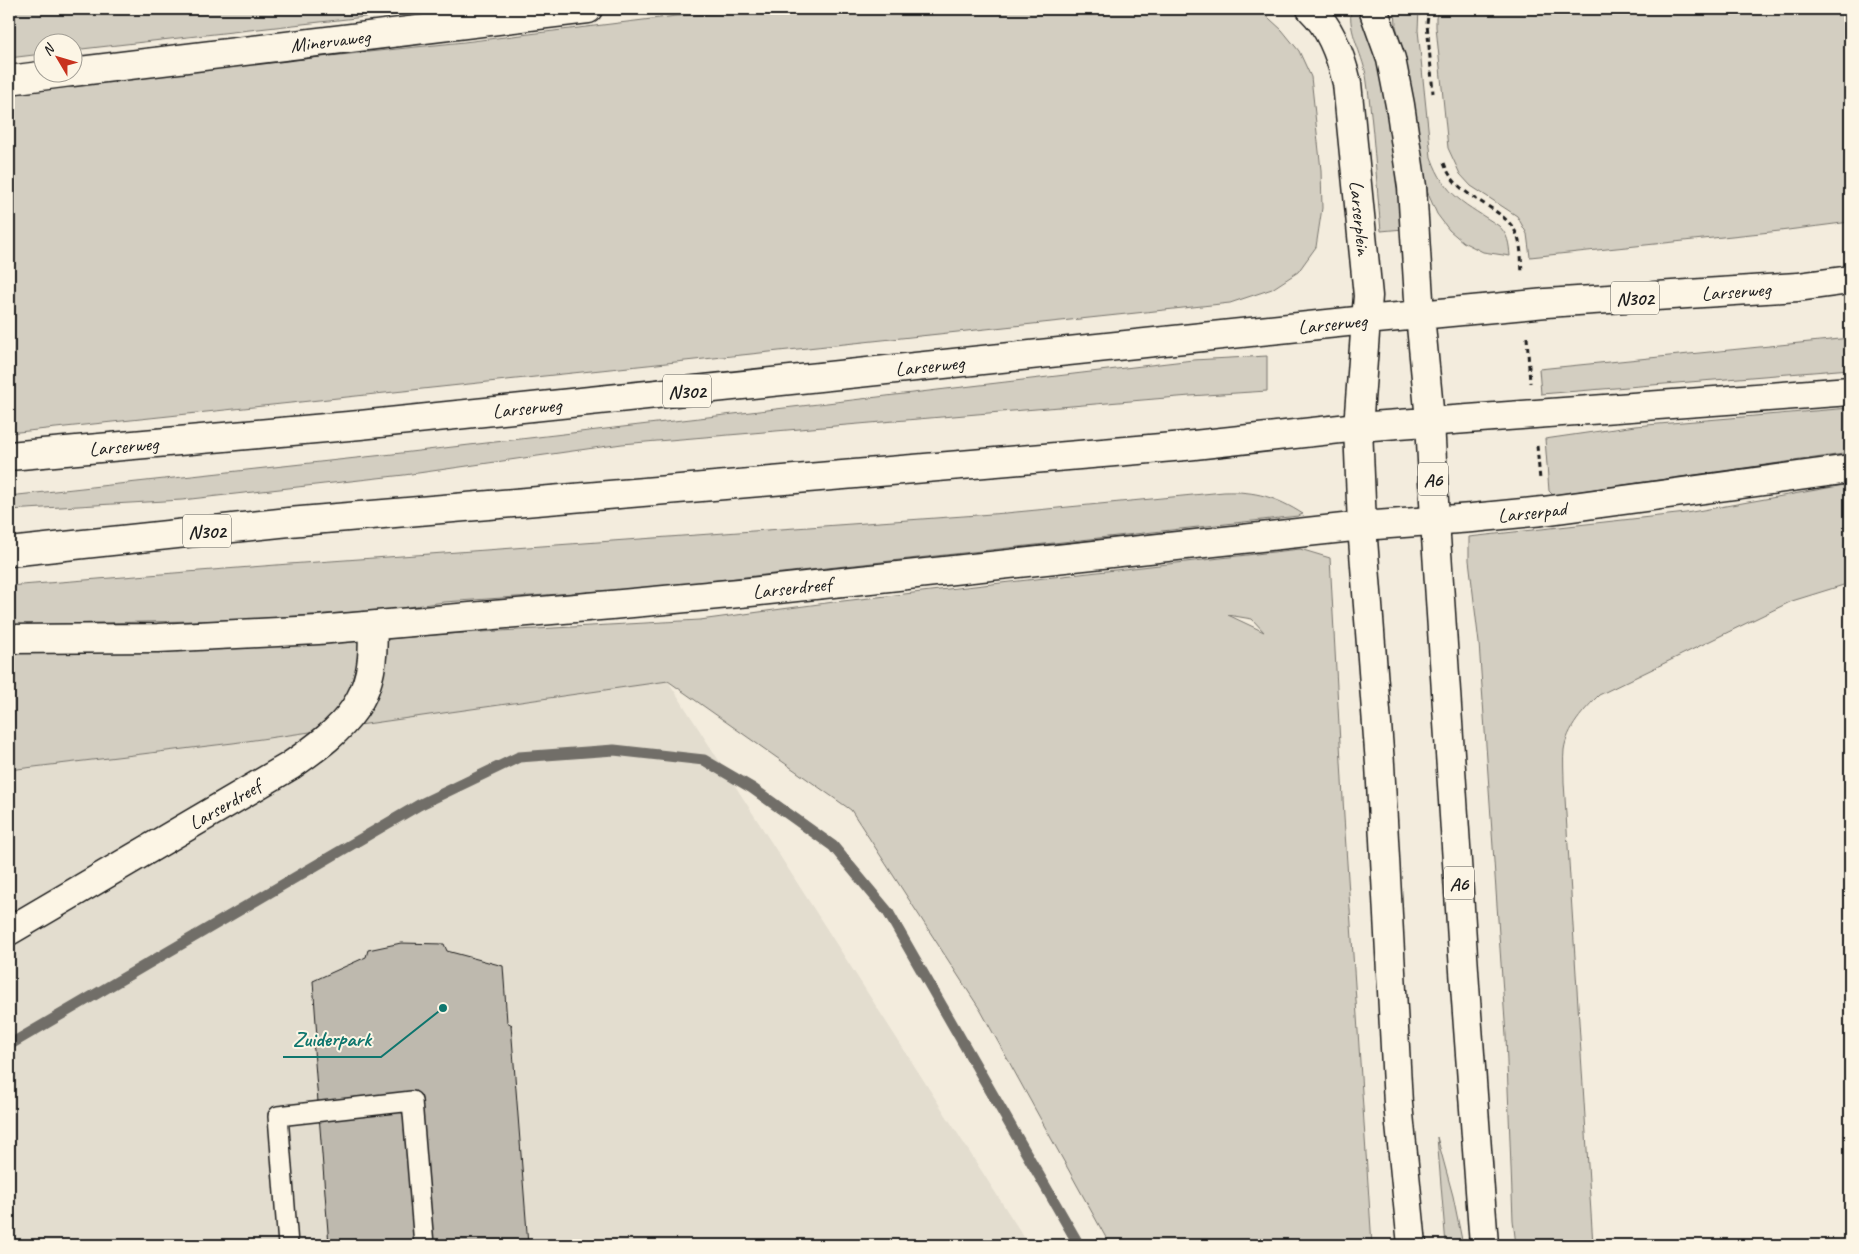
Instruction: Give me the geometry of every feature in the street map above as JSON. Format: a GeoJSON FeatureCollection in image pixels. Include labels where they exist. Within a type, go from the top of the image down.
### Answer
{"type":"FeatureCollection","features":[{"type":"Feature","properties":{"kind":"main road","name":"Minervaweg"},"geometry":{"type":"LineString","coordinates":[[82,71],[588,9]]}},
{"type":"Feature","properties":{"kind":"main road"},"geometry":{"type":"LineString","coordinates":[[1373,9],[1391,59],[1412,187],[1420,315],[1430,420]]}},
{"type":"Feature","properties":{"kind":"main road","name":"Larserplein"},"geometry":{"type":"LineString","coordinates":[[1320,10],[1342,60],[1347,83],[1368,296],[1358,426],[1362,526],[1380,764],[1398,1104],[1412,1245]]}},
{"type":"Feature","properties":{"kind":"main road","name":"Minervaweg"},"geometry":{"type":"LineString","coordinates":[[9,80],[32,77]]}},
{"type":"Feature","properties":{"kind":"main road","name":"Larserweg"},"geometry":{"type":"LineString","coordinates":[[9,456],[360,425],[1366,320],[1546,303],[1798,287],[1850,280]]}},
{"type":"Feature","properties":{"kind":"main road","name":"N302"},"geometry":{"type":"LineString","coordinates":[[9,552],[289,522],[1185,446],[1358,426],[1850,391]]}},
{"type":"Feature","properties":{"kind":"main road","name":"A6"},"geometry":{"type":"LineString","coordinates":[[1430,420],[1465,986],[1484,1245]]}},
{"type":"Feature","properties":{"kind":"main road","name":"Larserpad"},"geometry":{"type":"LineString","coordinates":[[1212,542],[1570,507],[1850,469]]}},
{"type":"Feature","properties":{"kind":"main road","name":"Larserdreef"},"geometry":{"type":"LineString","coordinates":[[9,639],[158,638],[372,626],[750,592],[1212,542]]}},
{"type":"Feature","properties":{"kind":"main road","name":"Larserdreef"},"geometry":{"type":"LineString","coordinates":[[9,931],[290,766],[329,739],[355,710],[364,694],[371,662],[372,626]]}},
{"type":"Feature","properties":{"kind":"lane"},"geometry":{"type":"LineString","coordinates":[[288,1245],[278,1116],[412,1101],[424,1245]]}},
{"type":"Feature","properties":{"kind":"path"},"geometry":{"type":"LineString","coordinates":[[1429,9],[1427,32],[1434,101]]}},
{"type":"Feature","properties":{"kind":"shaded area"},"geometry":{"type":"Polygon","coordinates":[[[9,9],[435,9],[82,49],[82,32],[32,32],[32,55],[9,58],[9,9]]]}},
{"type":"Feature","properties":{"kind":"shaded area"},"geometry":{"type":"Polygon","coordinates":[[[805,9],[1259,9],[1282,30],[1299,51],[1311,77],[1321,170],[1322,208],[1316,247],[1298,272],[1272,289],[1230,303],[9,433],[9,95],[178,72],[464,42],[676,16],[805,9]]]}},
{"type":"Feature","properties":{"kind":"shaded area"},"geometry":{"type":"Polygon","coordinates":[[[1351,9],[1362,9],[1383,56],[1403,229],[1381,231],[1369,95],[1366,75],[1352,26],[1351,9]]]}},
{"type":"Feature","properties":{"kind":"shaded area"},"geometry":{"type":"Polygon","coordinates":[[[1395,9],[1419,9],[1418,30],[1431,157],[1437,171],[1450,191],[1502,229],[1508,240],[1510,256],[1483,252],[1463,242],[1449,230],[1437,214],[1429,196],[1412,135],[1404,54],[1396,26],[1395,9]]]}},
{"type":"Feature","properties":{"kind":"shaded area"},"geometry":{"type":"Polygon","coordinates":[[[1438,9],[1850,9],[1850,222],[1530,257],[1527,234],[1517,216],[1471,186],[1460,174],[1448,148],[1436,27],[1438,9]]]}},
{"type":"Feature","properties":{"kind":"shaded area"},"geometry":{"type":"Polygon","coordinates":[[[1850,338],[1850,369],[1541,394],[1539,369],[1850,338]]]}},
{"type":"Feature","properties":{"kind":"shaded area"},"geometry":{"type":"Polygon","coordinates":[[[1267,356],[1267,391],[622,444],[404,475],[182,500],[9,510],[9,496],[393,454],[1193,360],[1267,356]]]}},
{"type":"Feature","properties":{"kind":"shaded area"},"geometry":{"type":"Polygon","coordinates":[[[1850,408],[1850,453],[1553,495],[1549,491],[1545,439],[1635,426],[1850,408]]]}},
{"type":"Feature","properties":{"kind":"shaded area"},"geometry":{"type":"Polygon","coordinates":[[[1850,484],[1850,583],[1792,601],[1599,695],[1572,727],[1564,750],[1564,782],[1593,1245],[1516,1245],[1513,1220],[1506,1036],[1479,643],[1469,560],[1469,537],[1686,513],[1850,484]]]}},
{"type":"Feature","properties":{"kind":"shaded area"},"geometry":{"type":"Polygon","coordinates":[[[1224,492],[1265,496],[1284,503],[1303,514],[646,588],[444,602],[387,610],[236,620],[9,625],[9,586],[1006,513],[1224,492]]]}},
{"type":"Feature","properties":{"kind":"shaded area"},"geometry":{"type":"Polygon","coordinates":[[[1300,549],[1330,558],[1344,817],[1372,1245],[1110,1245],[981,1011],[851,810],[668,681],[233,743],[9,770],[9,652],[228,648],[327,644],[445,634],[700,620],[834,602],[1300,549]],[[1228,615],[1264,632],[1252,619],[1228,615]]]}},
{"type":"Feature","properties":{"kind":"shaded area"},"geometry":{"type":"Polygon","coordinates":[[[668,681],[1029,1245],[9,1245],[9,770],[233,743],[668,681]]]}},
{"type":"Feature","properties":{"kind":"shaded area"},"geometry":{"type":"Polygon","coordinates":[[[1437,1137],[1453,1196],[1463,1245],[1446,1245],[1437,1137]]]}},
{"type":"Feature","properties":{"kind":"building"},"geometry":{"type":"Polygon","coordinates":[[[401,943],[444,944],[447,951],[503,966],[507,1022],[512,1025],[528,1245],[329,1245],[312,1042],[317,1037],[313,981],[366,957],[368,950],[401,943]]]}},
{"type":"Feature","properties":{"kind":"waterway"},"geometry":{"type":"LineString","coordinates":[[9,1045],[419,805],[519,757],[614,750],[704,760],[752,788],[833,846],[888,912],[1079,1245]]}},
{"type":"Feature","properties":{"kind":"place","name":"Zuiderpark"},"geometry":{"type":"Point","coordinates":[443,1008]}}]}
